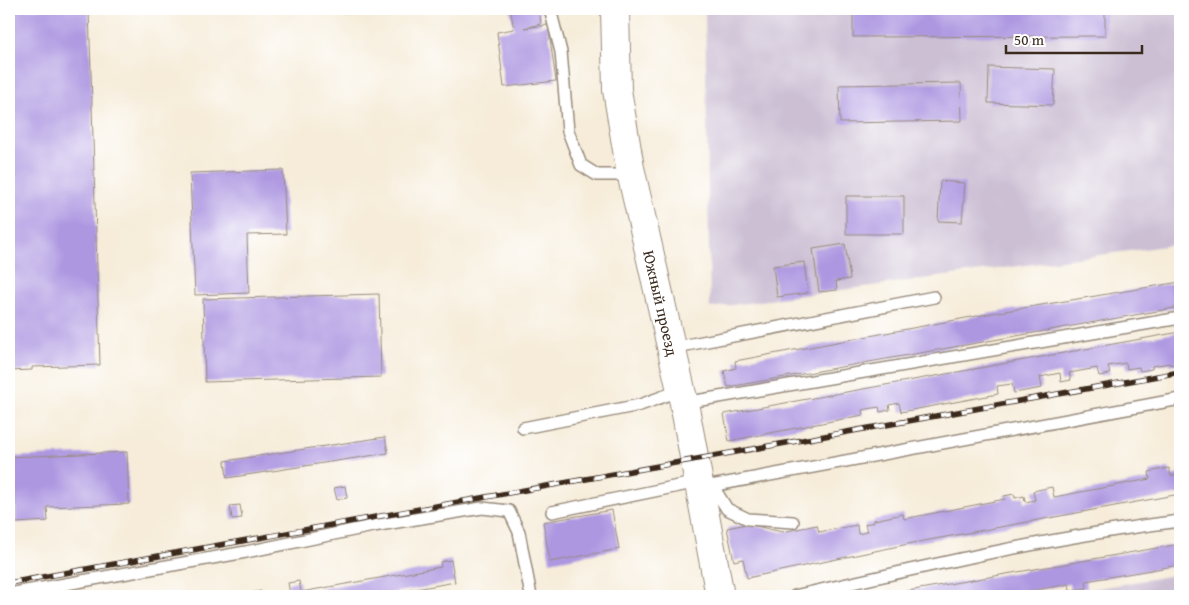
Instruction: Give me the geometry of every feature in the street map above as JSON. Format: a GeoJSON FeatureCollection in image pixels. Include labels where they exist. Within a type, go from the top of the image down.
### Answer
{"type":"FeatureCollection","features":[{"type":"Feature","properties":{"kind":"street","name":"Южный проезд"},"geometry":{"type":"LineString","coordinates":[[615,9],[618,90],[632,175],[704,485],[720,596]]}},
{"type":"Feature","properties":{"kind":"lane"},"geometry":{"type":"LineString","coordinates":[[550,9],[561,52],[568,131],[581,164],[597,175],[632,175]]}},
{"type":"Feature","properties":{"kind":"lane"},"geometry":{"type":"LineString","coordinates":[[671,348],[934,297]]}},
{"type":"Feature","properties":{"kind":"lane"},"geometry":{"type":"LineString","coordinates":[[523,428],[682,396],[1180,318]]}},
{"type":"Feature","properties":{"kind":"lane"},"geometry":{"type":"LineString","coordinates":[[552,512],[704,485],[742,481],[1180,399]]}},
{"type":"Feature","properties":{"kind":"lane"},"geometry":{"type":"LineString","coordinates":[[704,485],[727,509],[748,519],[793,522]]}},
{"type":"Feature","properties":{"kind":"lane"},"geometry":{"type":"LineString","coordinates":[[9,594],[246,552],[373,526],[482,508],[509,511],[520,532],[531,596]]}},
{"type":"Feature","properties":{"kind":"lane"},"geometry":{"type":"LineString","coordinates":[[795,596],[952,561],[1121,528],[1180,521]]}},
{"type":"Feature","properties":{"kind":"shaded area"},"geometry":{"type":"Polygon","coordinates":[[[705,9],[1180,9],[1180,244],[710,308],[705,9]]]}},
{"type":"Feature","properties":{"kind":"shaded area"},"geometry":{"type":"Polygon","coordinates":[[[1180,574],[1180,596],[1049,596],[1117,585],[1180,574]]]}},
{"type":"Feature","properties":{"kind":"building"},"geometry":{"type":"Polygon","coordinates":[[[9,9],[89,9],[100,365],[32,367],[32,370],[9,371],[9,9]]]}},
{"type":"Feature","properties":{"kind":"building"},"geometry":{"type":"Polygon","coordinates":[[[336,9],[391,9],[391,11],[336,13],[336,9]]]}},
{"type":"Feature","properties":{"kind":"building"},"geometry":{"type":"Polygon","coordinates":[[[510,9],[539,9],[541,24],[524,28],[548,25],[556,81],[504,87],[497,32],[514,29],[510,9]]]}},
{"type":"Feature","properties":{"kind":"building"},"geometry":{"type":"Polygon","coordinates":[[[853,9],[1105,9],[1105,36],[853,37],[853,9]]]}},
{"type":"Feature","properties":{"kind":"building"},"geometry":{"type":"Polygon","coordinates":[[[989,67],[1055,69],[1053,105],[988,103],[989,67]]]}},
{"type":"Feature","properties":{"kind":"building"},"geometry":{"type":"Polygon","coordinates":[[[961,83],[962,121],[840,123],[839,85],[961,83]]]}},
{"type":"Feature","properties":{"kind":"building"},"geometry":{"type":"Polygon","coordinates":[[[283,170],[286,234],[247,235],[249,293],[195,295],[190,173],[283,170]]]}},
{"type":"Feature","properties":{"kind":"building"},"geometry":{"type":"Polygon","coordinates":[[[940,181],[965,183],[962,222],[938,221],[940,181]]]}},
{"type":"Feature","properties":{"kind":"building"},"geometry":{"type":"Polygon","coordinates":[[[846,196],[904,196],[904,234],[846,234],[846,196]]]}},
{"type":"Feature","properties":{"kind":"building"},"geometry":{"type":"Polygon","coordinates":[[[845,244],[850,279],[836,281],[837,290],[819,292],[813,249],[845,244]]]}},
{"type":"Feature","properties":{"kind":"building"},"geometry":{"type":"Polygon","coordinates":[[[804,262],[808,293],[777,297],[773,266],[804,262]]]}},
{"type":"Feature","properties":{"kind":"building"},"geometry":{"type":"Polygon","coordinates":[[[1180,282],[1180,307],[728,387],[724,371],[736,368],[735,361],[993,313],[1180,282]]]}},
{"type":"Feature","properties":{"kind":"building"},"geometry":{"type":"Polygon","coordinates":[[[379,294],[381,377],[205,382],[203,299],[379,294]]]}},
{"type":"Feature","properties":{"kind":"building"},"geometry":{"type":"Polygon","coordinates":[[[1180,332],[1180,363],[1152,366],[1152,369],[1140,371],[1139,367],[1127,369],[1126,363],[1108,366],[1110,374],[1099,376],[1097,368],[1069,373],[1071,380],[1061,382],[1060,373],[1040,377],[1042,388],[1014,393],[1012,384],[997,386],[998,394],[901,412],[899,403],[889,405],[890,410],[880,412],[879,407],[862,410],[863,415],[729,441],[724,414],[1180,332]]]}},
{"type":"Feature","properties":{"kind":"building"},"geometry":{"type":"Polygon","coordinates":[[[385,437],[388,453],[227,478],[225,461],[385,437]]]}},
{"type":"Feature","properties":{"kind":"building"},"geometry":{"type":"Polygon","coordinates":[[[127,452],[129,504],[47,507],[48,521],[16,523],[16,508],[9,509],[9,457],[127,452]]]}},
{"type":"Feature","properties":{"kind":"building"},"geometry":{"type":"Polygon","coordinates":[[[1169,468],[1171,476],[1180,474],[1180,494],[913,543],[747,578],[743,559],[734,561],[727,528],[747,524],[782,532],[817,525],[819,532],[857,525],[858,534],[867,532],[865,524],[874,522],[874,520],[903,514],[904,519],[1005,499],[1004,496],[1014,494],[1015,498],[1024,496],[1025,502],[1035,500],[1033,491],[1052,487],[1054,497],[1150,479],[1149,472],[1169,468]]]}},
{"type":"Feature","properties":{"kind":"building"},"geometry":{"type":"Polygon","coordinates":[[[345,486],[347,498],[337,500],[334,488],[345,486]]]}},
{"type":"Feature","properties":{"kind":"building"},"geometry":{"type":"Polygon","coordinates":[[[240,505],[242,518],[232,519],[230,506],[240,505]]]}},
{"type":"Feature","properties":{"kind":"building"},"geometry":{"type":"Polygon","coordinates":[[[612,510],[619,549],[550,562],[543,522],[612,510]]]}},
{"type":"Feature","properties":{"kind":"building"},"geometry":{"type":"Polygon","coordinates":[[[1180,544],[1180,565],[1086,581],[1087,588],[1070,590],[1069,584],[1004,596],[879,596],[1180,544]]]}},
{"type":"Feature","properties":{"kind":"building"},"geometry":{"type":"Polygon","coordinates":[[[451,560],[455,582],[377,596],[283,596],[290,594],[288,583],[299,581],[301,592],[441,567],[440,562],[451,560]]]}},
{"type":"Feature","properties":{"kind":"building"},"geometry":{"type":"Polygon","coordinates":[[[261,591],[262,596],[250,596],[249,593],[261,591]]]}},
{"type":"Feature","properties":{"kind":"railway"},"geometry":{"type":"LineString","coordinates":[[9,583],[1180,372]]}}]}
